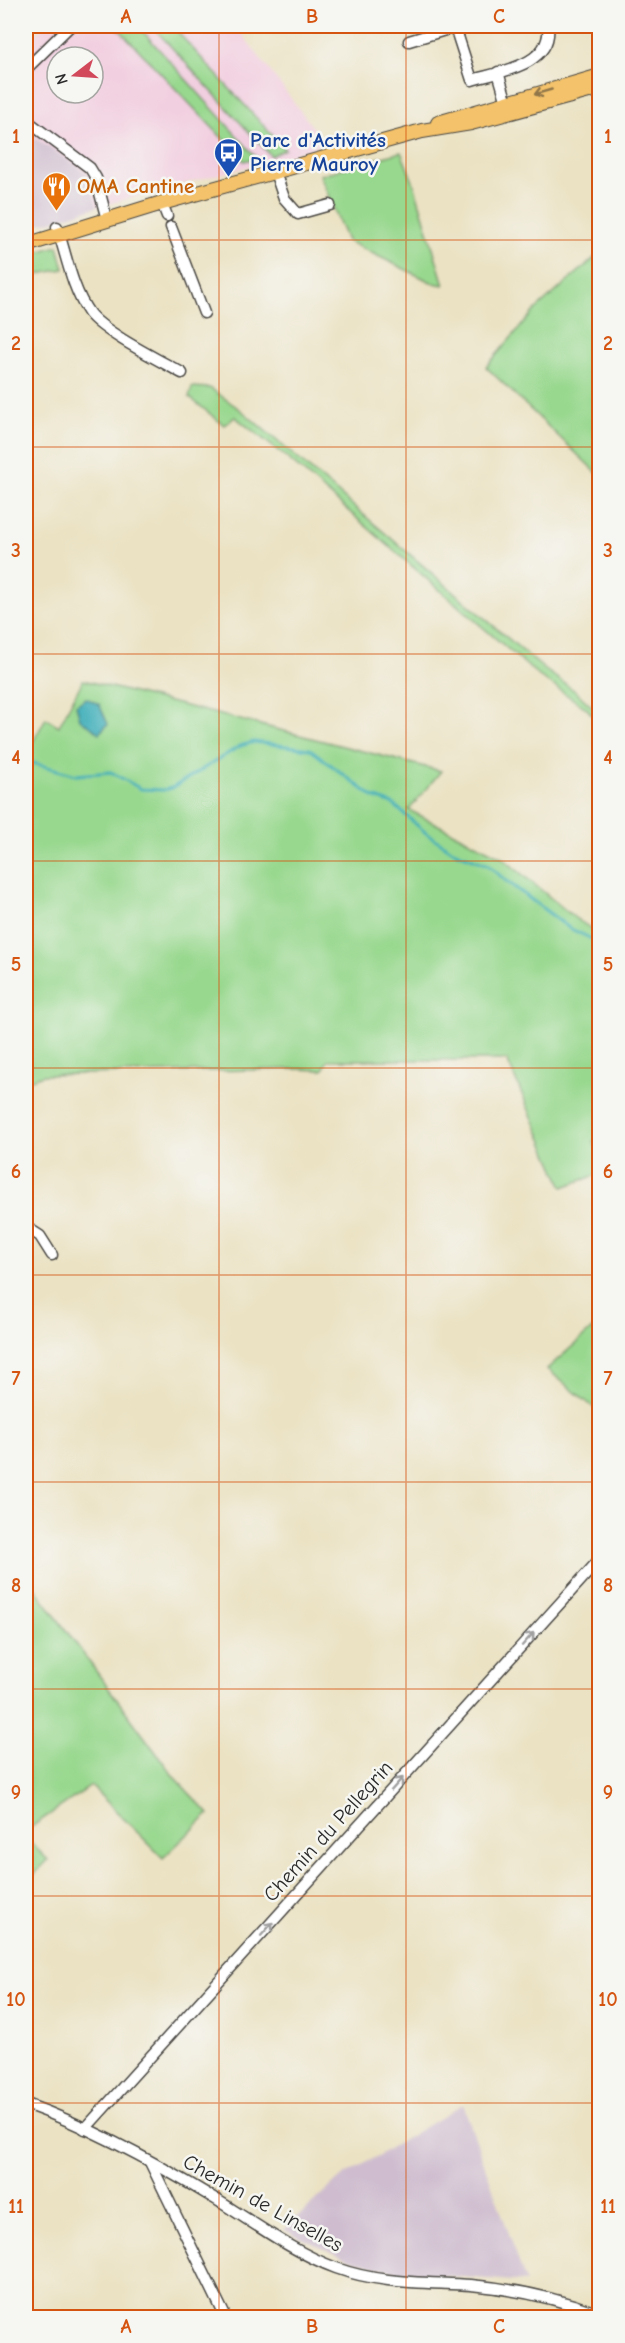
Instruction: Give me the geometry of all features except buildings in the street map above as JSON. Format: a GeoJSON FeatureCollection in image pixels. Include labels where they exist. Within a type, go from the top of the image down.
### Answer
{"type":"FeatureCollection","features":[{"type":"Feature","properties":{"kind":"main road"},"geometry":{"type":"LineString","coordinates":[[508,107],[600,76]]}},
{"type":"Feature","properties":{"kind":"main road"},"geometry":{"type":"LineString","coordinates":[[26,245],[58,231],[134,205],[165,209],[275,172],[422,131],[454,117],[600,88]]}},
{"type":"Feature","properties":{"kind":"main road"},"geometry":{"type":"LineString","coordinates":[[26,236],[58,231]]}},
{"type":"Feature","properties":{"kind":"street"},"geometry":{"type":"LineString","coordinates":[[26,69],[70,26]]}},
{"type":"Feature","properties":{"kind":"street"},"geometry":{"type":"LineString","coordinates":[[409,41],[455,27],[472,80],[532,60],[545,43],[548,26]]}},
{"type":"Feature","properties":{"kind":"street"},"geometry":{"type":"LineString","coordinates":[[498,72],[508,107]]}},
{"type":"Feature","properties":{"kind":"street"},"geometry":{"type":"LineString","coordinates":[[26,120],[90,168],[96,178],[106,216]]}},
{"type":"Feature","properties":{"kind":"street"},"geometry":{"type":"LineString","coordinates":[[275,172],[284,198],[298,214],[330,205]]}},
{"type":"Feature","properties":{"kind":"street"},"geometry":{"type":"LineString","coordinates":[[171,227],[204,312]]}},
{"type":"Feature","properties":{"kind":"street"},"geometry":{"type":"LineString","coordinates":[[58,231],[80,295],[92,316],[110,331],[182,374]]}},
{"type":"Feature","properties":{"kind":"street"},"geometry":{"type":"LineString","coordinates":[[26,1227],[40,1236],[52,1255]]}},
{"type":"Feature","properties":{"kind":"street","name":"Chemin du Pellegrin"},"geometry":{"type":"LineString","coordinates":[[85,2129],[600,1558]]}},
{"type":"Feature","properties":{"kind":"street","name":"Chemin de Linselles"},"geometry":{"type":"LineString","coordinates":[[26,2104],[85,2129],[150,2162],[204,2192],[294,2248],[344,2270],[392,2281],[514,2291],[600,2314]]}},
{"type":"Feature","properties":{"kind":"street"},"geometry":{"type":"LineString","coordinates":[[150,2162],[226,2318]]}},
{"type":"Feature","properties":{"kind":"shaded area"},"geometry":{"type":"Polygon","coordinates":[[[44,26],[236,26],[324,142],[310,149],[258,164],[97,207],[87,173],[26,132],[26,43],[44,26]]]}},
{"type":"Feature","properties":{"kind":"shaded area"},"geometry":{"type":"Polygon","coordinates":[[[26,132],[87,173],[97,207],[53,221],[26,226],[26,132]]]}},
{"type":"Feature","properties":{"kind":"shaded area"},"geometry":{"type":"Polygon","coordinates":[[[463,2104],[526,2282],[397,2272],[347,2259],[284,2230],[339,2179],[463,2104]]]}},
{"type":"Feature","properties":{"kind":"green space"},"geometry":{"type":"Polygon","coordinates":[[[116,26],[138,26],[257,158],[244,161],[116,26]]]}},
{"type":"Feature","properties":{"kind":"green space"},"geometry":{"type":"Polygon","coordinates":[[[152,26],[172,26],[285,149],[271,156],[152,26]]]}},
{"type":"Feature","properties":{"kind":"green space"},"geometry":{"type":"Polygon","coordinates":[[[401,152],[414,184],[444,285],[433,283],[347,241],[320,175],[401,152]]]}},
{"type":"Feature","properties":{"kind":"green space"},"geometry":{"type":"Polygon","coordinates":[[[58,246],[64,269],[39,274],[26,282],[26,255],[58,246]]]}},
{"type":"Feature","properties":{"kind":"green space"},"geometry":{"type":"Polygon","coordinates":[[[599,254],[599,475],[486,367],[535,310],[599,254]]]}},
{"type":"Feature","properties":{"kind":"green space"},"geometry":{"type":"Polygon","coordinates":[[[192,387],[210,388],[241,410],[544,669],[575,691],[599,713],[599,722],[586,708],[539,676],[286,457],[235,417],[224,425],[189,397],[192,387]]]}},
{"type":"Feature","properties":{"kind":"green space"},"geometry":{"type":"Polygon","coordinates":[[[83,680],[441,771],[409,810],[501,857],[575,918],[599,934],[600,1136],[593,1141],[599,1154],[599,1174],[563,1187],[507,1060],[328,1060],[323,1070],[43,1075],[28,1080],[26,1062],[26,745],[30,747],[46,718],[59,726],[83,680]]]}},
{"type":"Feature","properties":{"kind":"green space"},"geometry":{"type":"Polygon","coordinates":[[[599,1323],[599,1412],[547,1369],[599,1323]]]}},
{"type":"Feature","properties":{"kind":"green space"},"geometry":{"type":"Polygon","coordinates":[[[26,1576],[174,1777],[209,1814],[163,1858],[91,1786],[27,1830],[27,1839],[48,1860],[26,1883],[26,1576]]]}},
{"type":"Feature","properties":{"kind":"water"},"geometry":{"type":"Polygon","coordinates":[[[86,698],[99,704],[108,724],[99,733],[80,719],[76,705],[86,698]]]}},
{"type":"Feature","properties":{"kind":"waterway"},"geometry":{"type":"LineString","coordinates":[[26,758],[33,763],[76,775],[111,772],[141,789],[163,790],[172,788],[240,746],[254,742],[310,749],[373,797],[393,804],[426,833],[453,851],[488,865],[569,928],[600,943]]}},
{"type":"Feature","properties":{"kind":"place","name":"Parc d'Activités Pierre Mauroy"},"geometry":{"type":"Point","coordinates":[229,178]}},
{"type":"Feature","properties":{"kind":"place","name":"OMA Cantine"},"geometry":{"type":"Point","coordinates":[56,212]}}]}
